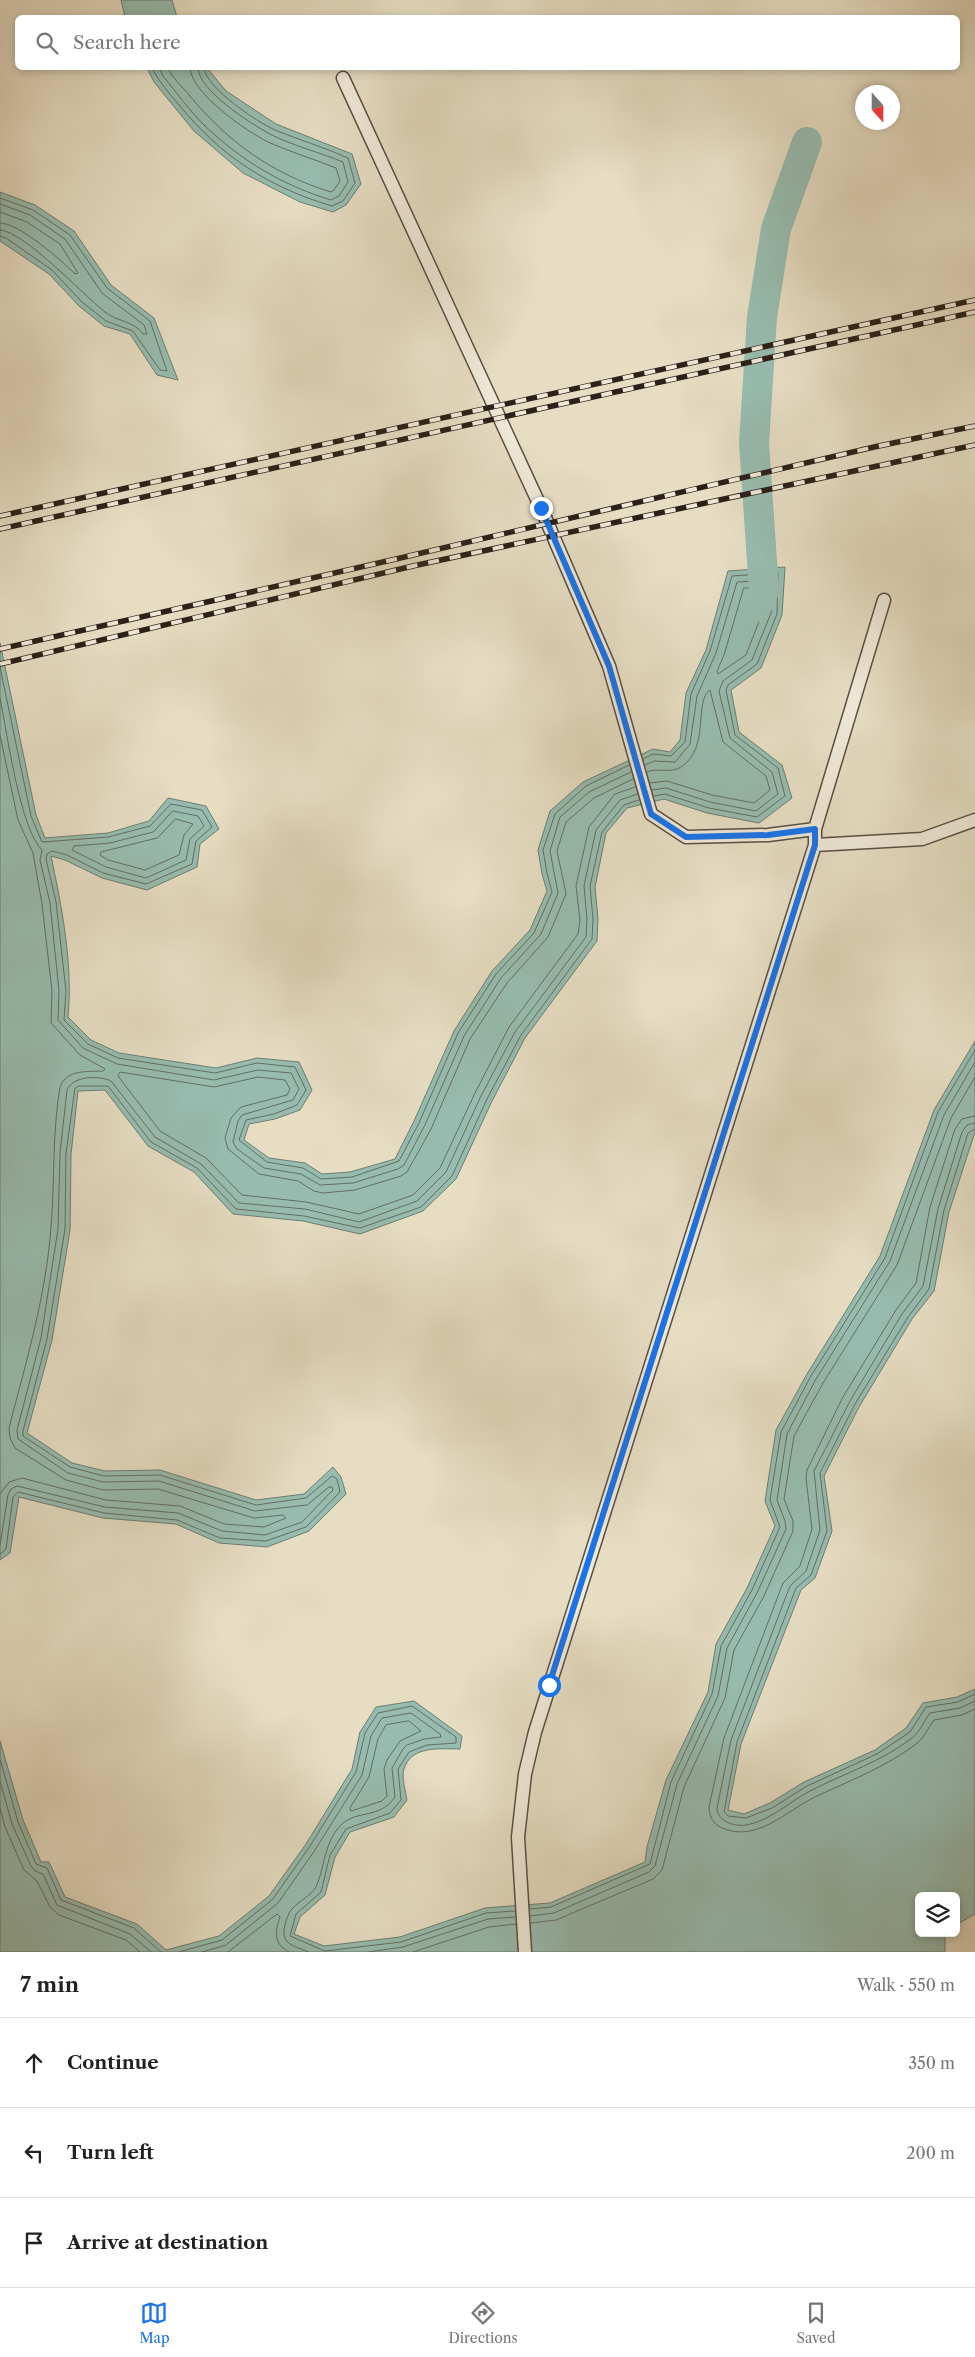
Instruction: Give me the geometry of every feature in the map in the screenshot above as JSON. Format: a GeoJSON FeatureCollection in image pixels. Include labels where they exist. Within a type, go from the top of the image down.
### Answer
{"type":"FeatureCollection","features":[{"type":"Feature","properties":{"kind":"street"},"geometry":{"type":"LineString","coordinates":[[343,78],[541,508],[609,666],[651,814],[686,837],[768,835],[815,829]]}},
{"type":"Feature","properties":{"kind":"street"},"geometry":{"type":"LineString","coordinates":[[525,1952],[518,1837],[520,1805],[535,1732],[815,845],[815,829],[884,600]]}},
{"type":"Feature","properties":{"kind":"street"},"geometry":{"type":"LineString","coordinates":[[815,845],[922,839],[975,820]]}},
{"type":"Feature","properties":{"kind":"water"},"geometry":{"type":"Polygon","coordinates":[[[121,0],[172,0],[176,15],[125,15],[121,0]]]}},
{"type":"Feature","properties":{"kind":"water"},"geometry":{"type":"Polygon","coordinates":[[[148,70],[209,70],[226,91],[276,124],[352,154],[361,184],[346,205],[333,212],[300,202],[243,173],[194,131],[154,82],[148,70]]]}},
{"type":"Feature","properties":{"kind":"water"},"geometry":{"type":"Polygon","coordinates":[[[0,192],[35,205],[74,231],[111,285],[154,318],[178,380],[157,375],[130,334],[104,326],[79,306],[49,274],[0,241],[0,192]]]}},
{"type":"Feature","properties":{"kind":"water"},"geometry":{"type":"Polygon","coordinates":[[[785,567],[782,615],[761,668],[731,690],[739,732],[782,765],[792,798],[759,823],[707,813],[664,799],[627,808],[606,833],[595,887],[598,919],[597,941],[525,1038],[492,1101],[456,1179],[423,1211],[360,1234],[303,1221],[233,1214],[194,1172],[148,1146],[105,1090],[78,1091],[71,1154],[70,1230],[52,1340],[27,1433],[72,1463],[105,1471],[160,1470],[256,1500],[304,1494],[333,1467],[341,1477],[346,1494],[309,1531],[267,1547],[219,1543],[176,1524],[103,1518],[19,1497],[10,1553],[0,1560],[0,643],[36,815],[45,838],[108,833],[149,821],[168,798],[206,806],[219,829],[200,844],[197,867],[147,890],[102,878],[65,860],[51,856],[63,916],[68,956],[68,1017],[91,1040],[119,1053],[216,1068],[257,1058],[299,1062],[312,1090],[300,1110],[275,1119],[249,1124],[244,1140],[269,1158],[305,1163],[322,1174],[350,1172],[395,1159],[454,1031],[492,971],[530,930],[547,891],[538,850],[550,811],[583,782],[653,749],[670,752],[680,740],[686,693],[706,650],[728,571],[785,567]]]}},
{"type":"Feature","properties":{"kind":"water"},"geometry":{"type":"Polygon","coordinates":[[[975,1041],[975,1132],[949,1212],[934,1291],[912,1319],[859,1407],[824,1476],[832,1531],[815,1578],[801,1590],[741,1744],[728,1810],[744,1814],[770,1803],[804,1782],[875,1750],[906,1728],[923,1703],[957,1697],[975,1689],[975,1914],[960,1923],[960,1892],[915,1892],[915,1937],[945,1937],[945,1952],[0,1952],[0,1741],[23,1820],[41,1862],[49,1862],[65,1897],[137,1924],[166,1950],[219,1936],[269,1896],[306,1844],[352,1769],[360,1732],[376,1707],[414,1701],[462,1736],[460,1749],[428,1750],[420,1752],[408,1761],[403,1776],[407,1800],[394,1817],[350,1832],[335,1857],[325,1895],[300,1917],[294,1934],[324,1946],[400,1937],[485,1908],[550,1903],[645,1862],[647,1847],[666,1780],[708,1692],[716,1644],[747,1588],[775,1526],[765,1501],[776,1430],[807,1374],[880,1256],[934,1110],[975,1041]]]}},
{"type":"Feature","properties":{"kind":"waterway"},"geometry":{"type":"LineString","coordinates":[[756,607],[764,591],[754,443],[762,317],[776,229],[807,142]]}},
{"type":"Feature","properties":{"kind":"railway"},"geometry":{"type":"LineString","coordinates":[[0,516],[975,300]]}},
{"type":"Feature","properties":{"kind":"railway"},"geometry":{"type":"LineString","coordinates":[[0,529],[975,312]]}},
{"type":"Feature","properties":{"kind":"railway"},"geometry":{"type":"LineString","coordinates":[[0,649],[874,447],[975,426]]}},
{"type":"Feature","properties":{"kind":"railway"},"geometry":{"type":"LineString","coordinates":[[0,664],[413,566],[975,445]]}},
{"type":"Feature","properties":{"kind":"route"},"geometry":{"type":"LineString","coordinates":[[541,508],[609,666],[651,814],[686,837],[768,835],[815,829],[815,845],[549,1685]]}}]}
